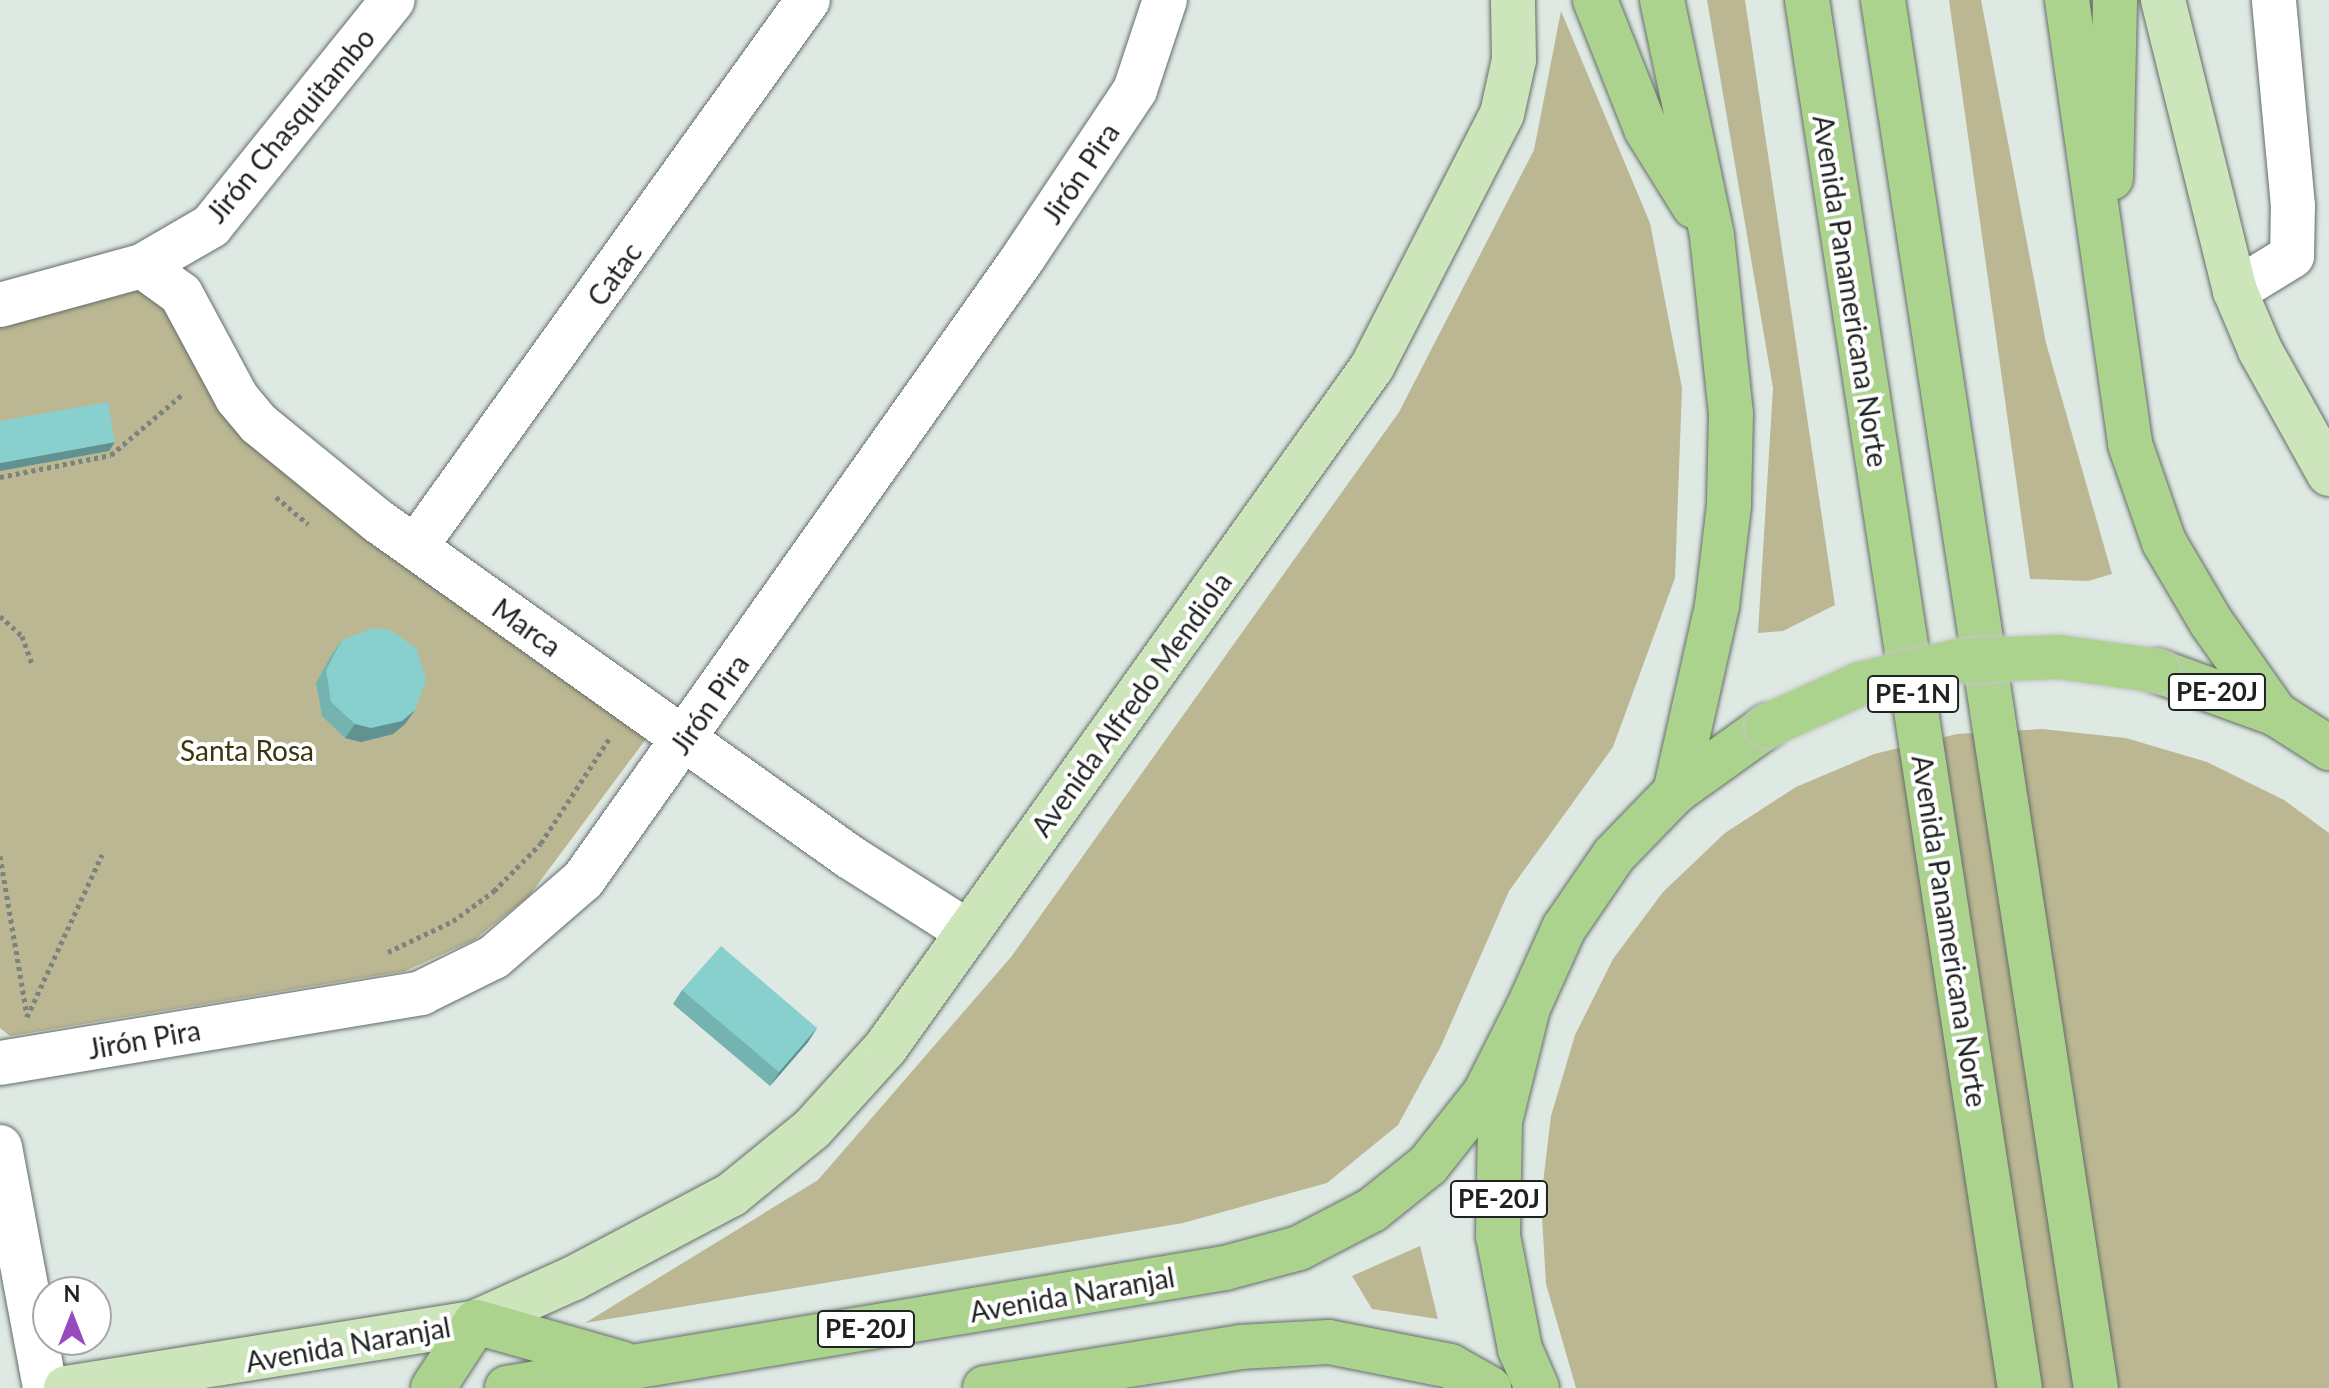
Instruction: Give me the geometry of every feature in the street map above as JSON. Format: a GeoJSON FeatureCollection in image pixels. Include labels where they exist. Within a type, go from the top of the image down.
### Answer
{"type":"FeatureCollection","features":[{"type":"Feature","properties":{"kind":"highway"},"geometry":{"type":"LineString","coordinates":[[1595,0],[1646,129],[1712,236]]}},
{"type":"Feature","properties":{"kind":"highway"},"geometry":{"type":"LineString","coordinates":[[1662,0],[1712,236],[1731,414],[1729,505],[1717,606],[1675,792]]}},
{"type":"Feature","properties":{"kind":"highway","name":"Avenida Panamericana Norte"},"geometry":{"type":"LineString","coordinates":[[1807,0],[2020,1388]]}},
{"type":"Feature","properties":{"kind":"highway","name":"PE-1N"},"geometry":{"type":"LineString","coordinates":[[1883,0],[2096,1388]]}},
{"type":"Feature","properties":{"kind":"highway"},"geometry":{"type":"LineString","coordinates":[[2067,0],[2130,444],[2164,542],[2211,622],[2276,714]]}},
{"type":"Feature","properties":{"kind":"highway"},"geometry":{"type":"LineString","coordinates":[[2104,260],[2115,131],[2115,0]]}},
{"type":"Feature","properties":{"kind":"highway","name":"PE-20J"},"geometry":{"type":"LineString","coordinates":[[1537,1388],[1520,1349],[1498,1236],[1500,1121],[1528,1008],[1564,928],[1614,855],[1675,792],[1767,726],[1860,684],[1958,661],[2059,657],[2158,671],[2276,714],[2329,748]]}},
{"type":"Feature","properties":{"kind":"highway","name":"Avenida Naranjal"},"geometry":{"type":"LineString","coordinates":[[507,1388],[1225,1268],[1299,1248],[1372,1210],[1428,1165],[1485,1093],[1528,1008]]}},
{"type":"Feature","properties":{"kind":"highway"},"geometry":{"type":"LineString","coordinates":[[433,1388],[476,1322],[635,1367]]}},
{"type":"Feature","properties":{"kind":"highway"},"geometry":{"type":"LineString","coordinates":[[985,1388],[1240,1347],[1329,1342],[1450,1366],[1489,1388]]}},
{"type":"Feature","properties":{"kind":"main road","name":"Avenida Alfredo Mendiola"},"geometry":{"type":"LineString","coordinates":[[574,1278],[731,1195],[812,1129],[886,1047],[1372,367],[1502,114],[1514,60],[1513,0]]}},
{"type":"Feature","properties":{"kind":"main road"},"geometry":{"type":"LineString","coordinates":[[2163,0],[2235,291],[2294,416],[2329,474]]}},
{"type":"Feature","properties":{"kind":"main road","name":"Avenida Naranjal"},"geometry":{"type":"LineString","coordinates":[[66,1388],[476,1322],[574,1278]]}},
{"type":"Feature","properties":{"kind":"street","name":"Jirón Chasquitambo"},"geometry":{"type":"LineString","coordinates":[[0,305],[142,266],[211,226],[234,203],[393,0]]}},
{"type":"Feature","properties":{"kind":"street","name":"Catac"},"geometry":{"type":"LineString","coordinates":[[416,546],[808,0]]}},
{"type":"Feature","properties":{"kind":"street","name":"Jirón Pira"},"geometry":{"type":"LineString","coordinates":[[0,1063],[421,993],[494,957],[583,880],[687,736],[1135,90],[1165,0]]}},
{"type":"Feature","properties":{"kind":"street"},"geometry":{"type":"LineString","coordinates":[[2235,291],[2292,256],[2293,206],[2274,0]]}},
{"type":"Feature","properties":{"kind":"street","name":"Marca"},"geometry":{"type":"LineString","coordinates":[[142,266],[181,294],[237,398],[259,424],[416,546],[687,736],[850,857],[968,932]]}},
{"type":"Feature","properties":{"kind":"street"},"geometry":{"type":"LineString","coordinates":[[0,1147],[45,1388]]}},
{"type":"Feature","properties":{"kind":"path"},"geometry":{"type":"LineString","coordinates":[[0,477],[111,455],[183,394]]}},
{"type":"Feature","properties":{"kind":"path"},"geometry":{"type":"LineString","coordinates":[[0,616],[22,636],[32,663]]}},
{"type":"Feature","properties":{"kind":"path"},"geometry":{"type":"LineString","coordinates":[[374,957],[453,921],[494,891],[541,843],[612,741]]}},
{"type":"Feature","properties":{"kind":"path"},"geometry":{"type":"LineString","coordinates":[[27,1017],[102,855]]}},
{"type":"Feature","properties":{"kind":"path"},"geometry":{"type":"LineString","coordinates":[[0,856],[27,1017]]}},
{"type":"Feature","properties":{"kind":"path"},"geometry":{"type":"LineString","coordinates":[[27,1017],[42,1015]]}},
{"type":"Feature","properties":{"kind":"green space"},"geometry":{"type":"Polygon","coordinates":[[[1707,0],[1745,0],[1835,605],[1783,631],[1758,633],[1773,388],[1707,0]]]}},
{"type":"Feature","properties":{"kind":"green space"},"geometry":{"type":"Polygon","coordinates":[[[1949,0],[1981,0],[2046,343],[2112,574],[2088,581],[2030,579],[1949,0]]]}},
{"type":"Feature","properties":{"kind":"green space"},"geometry":{"type":"Polygon","coordinates":[[[1561,11],[1650,223],[1682,388],[1675,578],[1613,747],[1509,891],[1441,1046],[1398,1125],[1327,1183],[1183,1223],[585,1323],[818,1180],[1011,957],[1399,412],[1534,150],[1561,11]]]}},
{"type":"Feature","properties":{"kind":"green space","name":"Santa Rosa"},"geometry":{"type":"Polygon","coordinates":[[[122,288],[153,293],[339,515],[646,739],[529,896],[474,940],[405,971],[10,1036],[0,1028],[0,323],[122,288]]]}},
{"type":"Feature","properties":{"kind":"green space"},"geometry":{"type":"Polygon","coordinates":[[[2042,729],[2126,738],[2207,762],[2284,800],[2329,833],[2329,1388],[1576,1388],[1546,1284],[1541,1200],[1551,1116],[1575,1035],[1613,959],[1663,892],[1725,833],[1796,787],[1874,754],[1957,734],[2042,729]]]}},
{"type":"Feature","properties":{"kind":"green space"},"geometry":{"type":"Polygon","coordinates":[[[1420,1246],[1438,1319],[1372,1309],[1352,1276],[1420,1246]]]}},
{"type":"Feature","properties":{"kind":"building"},"geometry":{"type":"Polygon","coordinates":[[[108,402],[115,442],[0,463],[0,421],[108,402]]]}},
{"type":"Feature","properties":{"kind":"building"},"geometry":{"type":"Polygon","coordinates":[[[373,628],[390,630],[417,649],[426,680],[415,710],[402,721],[371,728],[355,724],[331,702],[326,670],[342,640],[373,628]]]}},
{"type":"Feature","properties":{"kind":"building"},"geometry":{"type":"Polygon","coordinates":[[[721,946],[817,1028],[779,1072],[682,990],[721,946]]]}}]}
